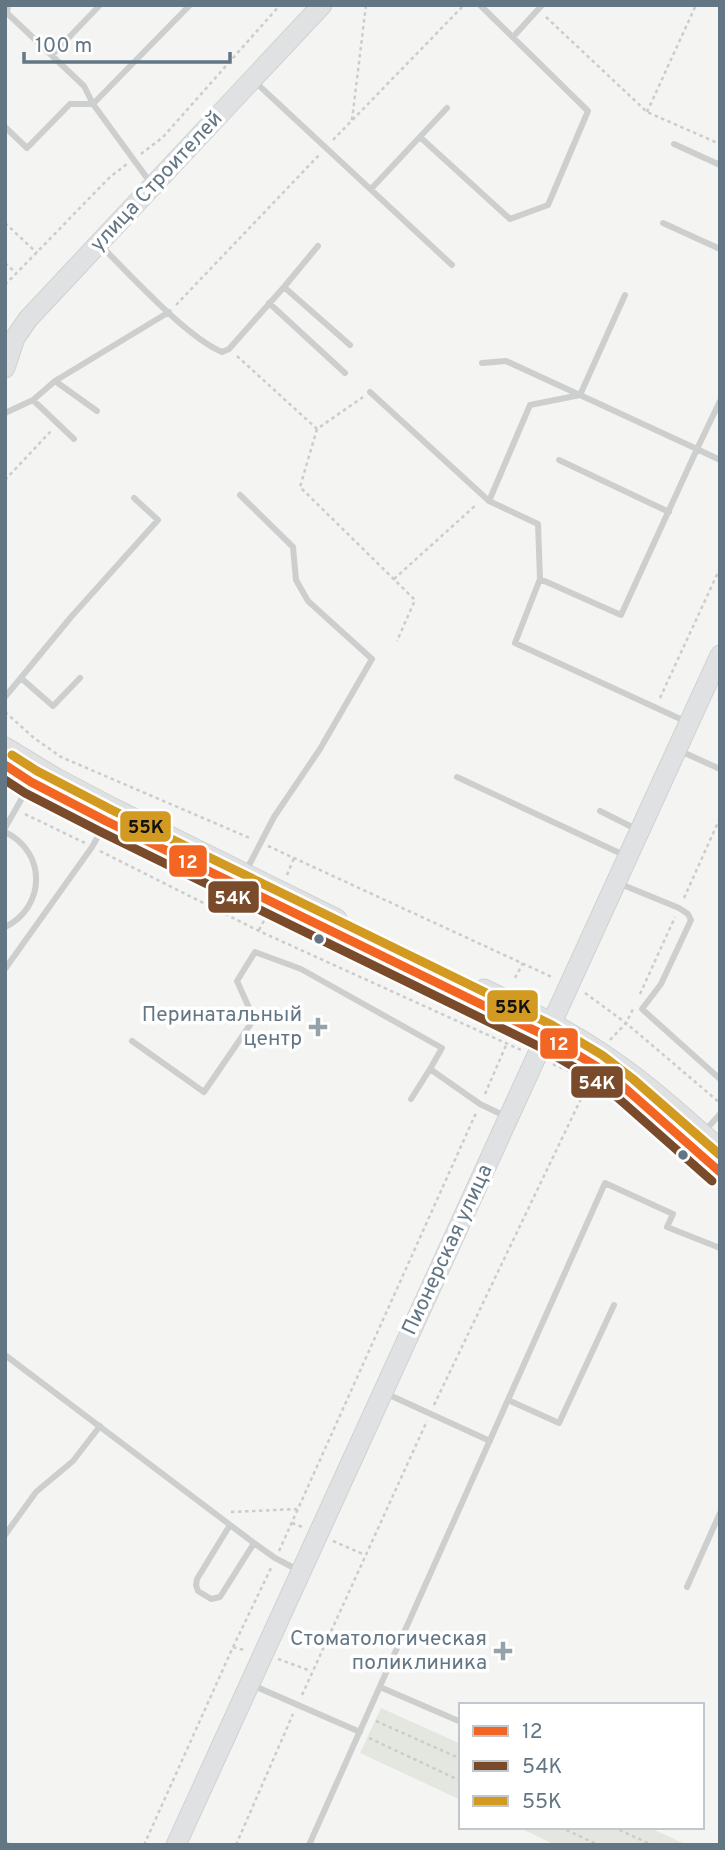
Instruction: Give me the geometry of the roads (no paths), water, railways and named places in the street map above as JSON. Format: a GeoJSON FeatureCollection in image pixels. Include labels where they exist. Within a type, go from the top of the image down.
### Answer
{"type":"FeatureCollection","features":[{"type":"Feature","properties":{"kind":"main road","name":"улица Строителей"},"geometry":{"type":"LineString","coordinates":[[5,368],[15,338],[28,319],[322,5]]}},
{"type":"Feature","properties":{"kind":"main road","name":"Пионерская улица"},"geometry":{"type":"LineString","coordinates":[[176,1845],[720,655]]}},
{"type":"Feature","properties":{"kind":"main road"},"geometry":{"type":"LineString","coordinates":[[5,747],[110,815]]}},
{"type":"Feature","properties":{"kind":"main road"},"geometry":{"type":"LineString","coordinates":[[5,765],[31,782],[110,815],[549,1029],[637,1078],[720,1149]]}},
{"type":"Feature","properties":{"kind":"main road"},"geometry":{"type":"LineString","coordinates":[[549,1029],[626,1089],[720,1172]]}},
{"type":"Feature","properties":{"kind":"lane"},"geometry":{"type":"LineString","coordinates":[[8,5],[7,13],[85,86],[93,104],[153,186]]}},
{"type":"Feature","properties":{"kind":"lane"},"geometry":{"type":"LineString","coordinates":[[52,55],[100,5]]}},
{"type":"Feature","properties":{"kind":"lane"},"geometry":{"type":"LineString","coordinates":[[5,127],[27,148],[70,104],[93,104],[190,5]]}},
{"type":"Feature","properties":{"kind":"lane"},"geometry":{"type":"LineString","coordinates":[[420,137],[510,219],[548,205],[588,111],[480,5]]}},
{"type":"Feature","properties":{"kind":"lane"},"geometry":{"type":"LineString","coordinates":[[513,37],[540,8]]}},
{"type":"Feature","properties":{"kind":"lane"},"geometry":{"type":"LineString","coordinates":[[253,79],[452,265]]}},
{"type":"Feature","properties":{"kind":"lane"},"geometry":{"type":"LineString","coordinates":[[371,189],[447,108]]}},
{"type":"Feature","properties":{"kind":"lane"},"geometry":{"type":"LineString","coordinates":[[674,144],[720,164]]}},
{"type":"Feature","properties":{"kind":"lane"},"geometry":{"type":"LineString","coordinates":[[663,223],[720,249]]}},
{"type":"Feature","properties":{"kind":"lane"},"geometry":{"type":"LineString","coordinates":[[99,244],[169,312],[211,347],[222,352],[229,349],[318,246]]}},
{"type":"Feature","properties":{"kind":"lane"},"geometry":{"type":"LineString","coordinates":[[284,287],[350,345]]}},
{"type":"Feature","properties":{"kind":"lane"},"geometry":{"type":"LineString","coordinates":[[580,394],[625,295]]}},
{"type":"Feature","properties":{"kind":"lane"},"geometry":{"type":"LineString","coordinates":[[270,303],[345,373]]}},
{"type":"Feature","properties":{"kind":"lane"},"geometry":{"type":"LineString","coordinates":[[5,413],[33,400],[55,381],[169,312]]}},
{"type":"Feature","properties":{"kind":"lane"},"geometry":{"type":"LineString","coordinates":[[482,363],[506,360],[720,460]]}},
{"type":"Feature","properties":{"kind":"lane"},"geometry":{"type":"LineString","coordinates":[[55,381],[96,411]]}},
{"type":"Feature","properties":{"kind":"lane"},"geometry":{"type":"LineString","coordinates":[[370,392],[487,499],[538,524],[540,579],[515,643],[689,723]]}},
{"type":"Feature","properties":{"kind":"lane"},"geometry":{"type":"LineString","coordinates":[[487,499],[530,405],[580,394]]}},
{"type":"Feature","properties":{"kind":"lane"},"geometry":{"type":"LineString","coordinates":[[33,400],[74,439]]}},
{"type":"Feature","properties":{"kind":"lane"},"geometry":{"type":"LineString","coordinates":[[540,579],[621,615],[720,401]]}},
{"type":"Feature","properties":{"kind":"lane"},"geometry":{"type":"LineString","coordinates":[[559,460],[669,512]]}},
{"type":"Feature","properties":{"kind":"lane"},"geometry":{"type":"LineString","coordinates":[[240,495],[293,547],[296,580],[309,601],[372,659],[320,749],[290,791],[260,842],[242,880]]}},
{"type":"Feature","properties":{"kind":"lane"},"geometry":{"type":"LineString","coordinates":[[5,697],[71,617],[158,520],[134,498]]}},
{"type":"Feature","properties":{"kind":"lane"},"geometry":{"type":"LineString","coordinates":[[21,678],[53,706],[80,678]]}},
{"type":"Feature","properties":{"kind":"lane"},"geometry":{"type":"LineString","coordinates":[[677,750],[720,769]]}},
{"type":"Feature","properties":{"kind":"lane"},"geometry":{"type":"LineString","coordinates":[[457,777],[628,856]]}},
{"type":"Feature","properties":{"kind":"lane"},"geometry":{"type":"LineString","coordinates":[[5,927],[22,917],[29,909],[37,879],[33,859],[28,850],[5,830],[31,782]]}},
{"type":"Feature","properties":{"kind":"lane"},"geometry":{"type":"LineString","coordinates":[[600,811],[639,831]]}},
{"type":"Feature","properties":{"kind":"lane"},"geometry":{"type":"LineString","coordinates":[[5,969],[92,847],[110,815]]}},
{"type":"Feature","properties":{"kind":"lane"},"geometry":{"type":"LineString","coordinates":[[616,882],[688,914],[691,920],[662,984],[642,1009],[720,1079]]}},
{"type":"Feature","properties":{"kind":"lane"},"geometry":{"type":"LineString","coordinates":[[132,1041],[204,1092],[254,1019],[237,981],[256,953],[301,968],[442,1048],[411,1099]]}},
{"type":"Feature","properties":{"kind":"lane"},"geometry":{"type":"LineString","coordinates":[[430,1069],[480,1104],[508,1118]]}},
{"type":"Feature","properties":{"kind":"lane"},"geometry":{"type":"LineString","coordinates":[[702,1134],[720,1114]]}},
{"type":"Feature","properties":{"kind":"lane"},"geometry":{"type":"LineString","coordinates":[[309,1845],[606,1183],[673,1214],[667,1227],[720,1248]]}},
{"type":"Feature","properties":{"kind":"lane"},"geometry":{"type":"LineString","coordinates":[[508,1400],[559,1423],[614,1305]]}},
{"type":"Feature","properties":{"kind":"lane"},"geometry":{"type":"LineString","coordinates":[[5,1354],[254,1543],[302,1572]]}},
{"type":"Feature","properties":{"kind":"lane"},"geometry":{"type":"LineString","coordinates":[[383,1392],[490,1441]]}},
{"type":"Feature","properties":{"kind":"lane"},"geometry":{"type":"LineString","coordinates":[[5,1535],[36,1492],[73,1461],[100,1426]]}},
{"type":"Feature","properties":{"kind":"lane"},"geometry":{"type":"LineString","coordinates":[[687,1587],[720,1513]]}},
{"type":"Feature","properties":{"kind":"lane"},"geometry":{"type":"LineString","coordinates":[[230,1525],[197,1579],[196,1585],[201,1593],[211,1599],[220,1597],[254,1543]]}},
{"type":"Feature","properties":{"kind":"lane"},"geometry":{"type":"LineString","coordinates":[[251,1684],[359,1733]]}},
{"type":"Feature","properties":{"kind":"lane"},"geometry":{"type":"LineString","coordinates":[[380,1687],[459,1721]]}},
{"type":"Feature","properties":{"kind":"place","name":"Перинатальный центр"},"geometry":{"type":"Point","coordinates":[318,1027]}},
{"type":"Feature","properties":{"kind":"place","name":"Cтоматологическая поликлиника"},"geometry":{"type":"Point","coordinates":[503,1651]}}]}
